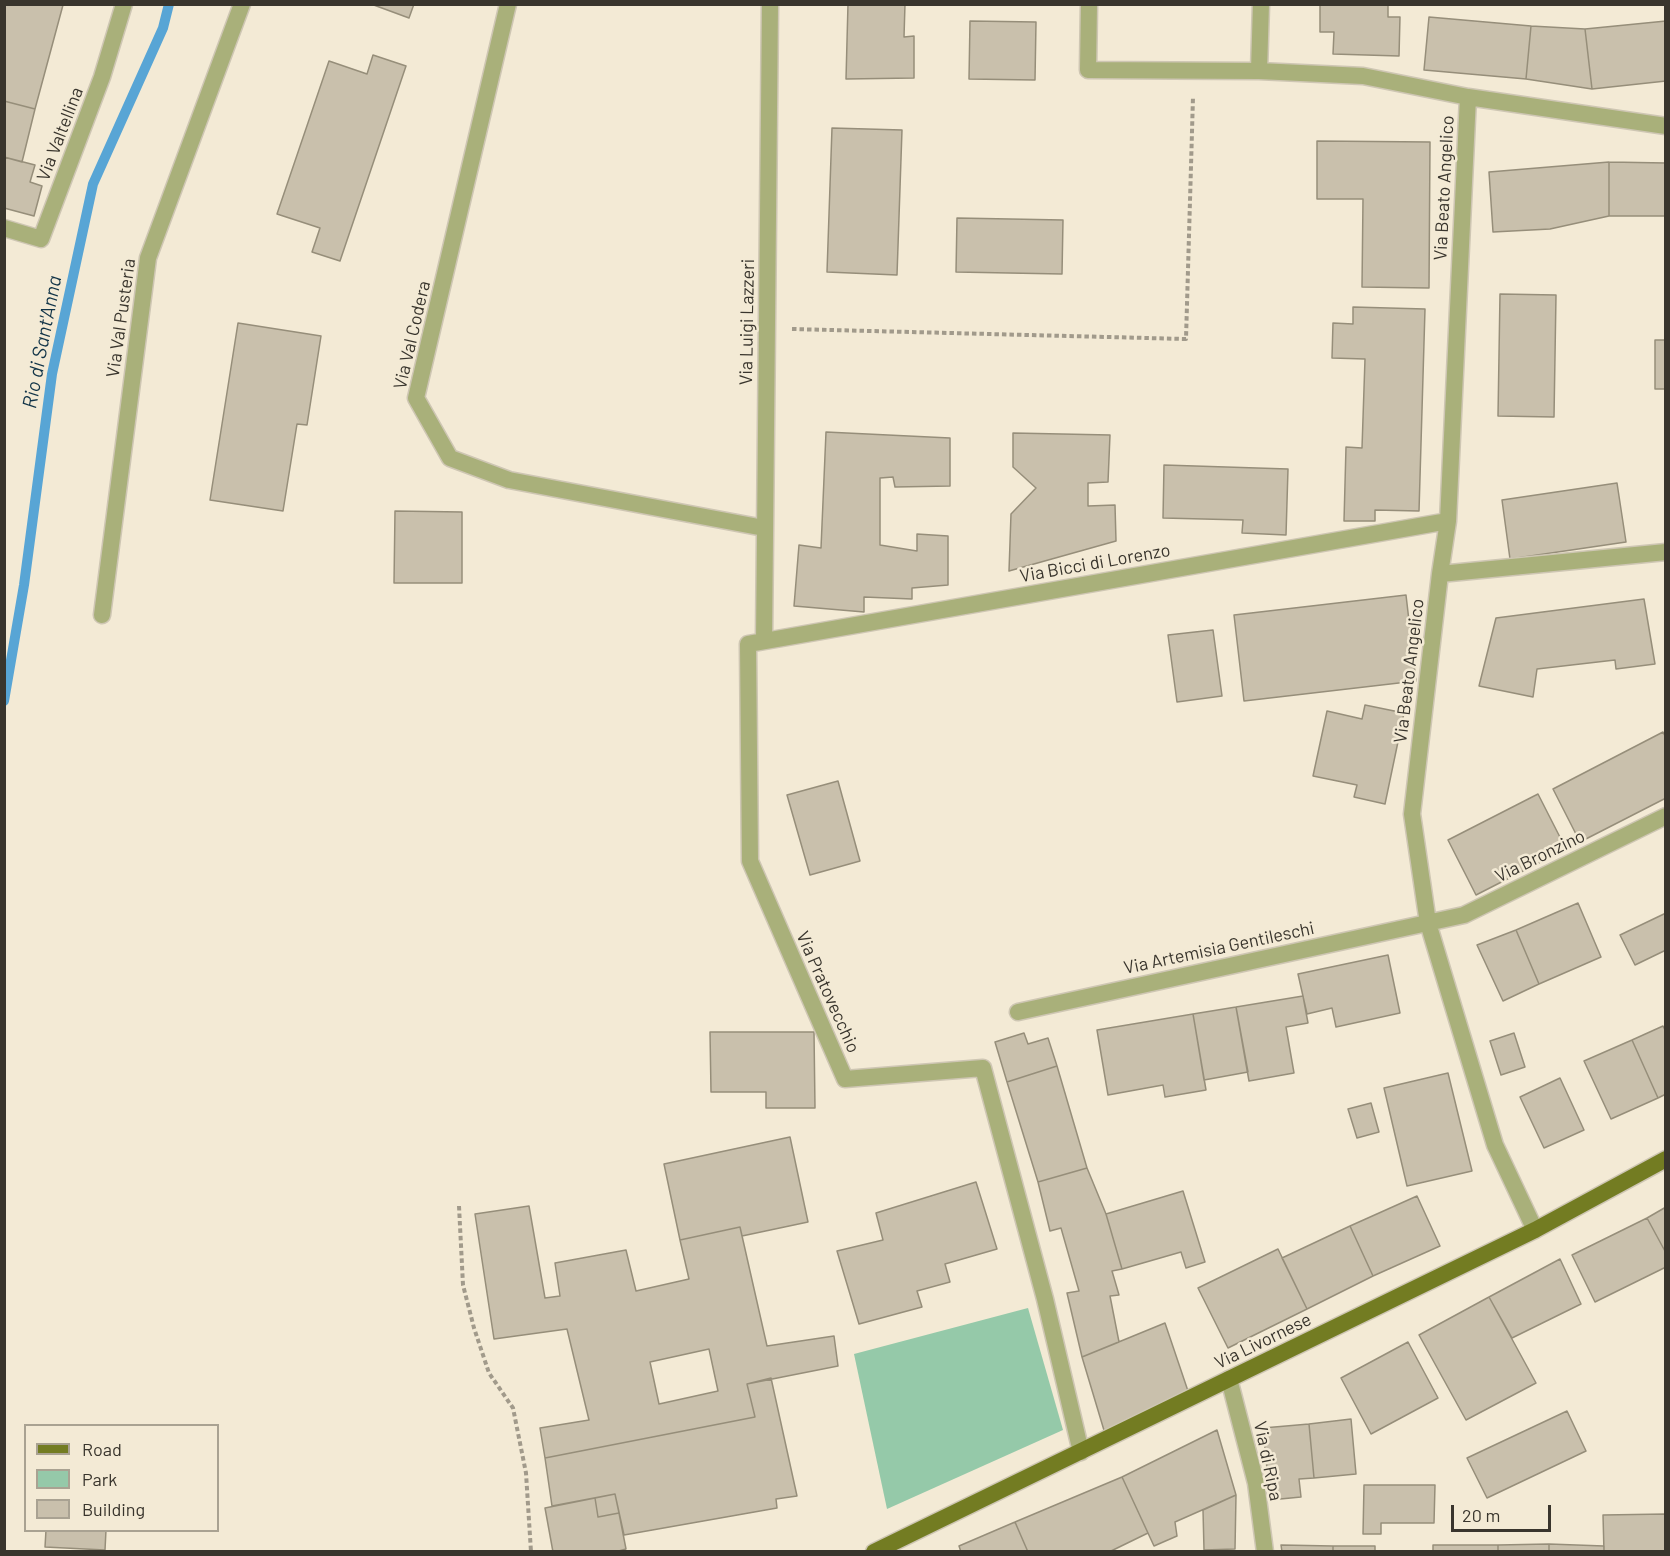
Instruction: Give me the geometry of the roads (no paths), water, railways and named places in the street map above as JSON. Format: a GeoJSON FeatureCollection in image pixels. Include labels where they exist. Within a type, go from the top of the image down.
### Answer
{"type":"FeatureCollection","features":[{"type":"Feature","properties":{"kind":"main road","name":"Via Livornese"},"geometry":{"type":"LineString","coordinates":[[874,1551],[1535,1230],[1665,1159]]}},
{"type":"Feature","properties":{"kind":"street","name":"Via Valtellina"},"geometry":{"type":"LineString","coordinates":[[4,228],[41,239],[102,77],[124,4]]}},
{"type":"Feature","properties":{"kind":"street","name":"Via Val Pusteria"},"geometry":{"type":"LineString","coordinates":[[102,615],[147,258],[242,4]]}},
{"type":"Feature","properties":{"kind":"street","name":"Via Val Codera"},"geometry":{"type":"LineString","coordinates":[[508,4],[416,398],[450,458],[509,480],[764,528]]}},
{"type":"Feature","properties":{"kind":"street","name":"Via Luigi Lazzeri"},"geometry":{"type":"LineString","coordinates":[[756,642],[764,528],[770,4]]}},
{"type":"Feature","properties":{"kind":"street"},"geometry":{"type":"LineString","coordinates":[[1089,4],[1088,70],[1260,71],[1363,76],[1468,97],[1665,126]]}},
{"type":"Feature","properties":{"kind":"street"},"geometry":{"type":"LineString","coordinates":[[1260,71],[1261,4]]}},
{"type":"Feature","properties":{"kind":"street","name":"Via Beato Angelico"},"geometry":{"type":"LineString","coordinates":[[1468,97],[1448,521],[1412,814],[1428,923],[1495,1144],[1535,1230]]}},
{"type":"Feature","properties":{"kind":"street","name":"Via Bicci di Lorenzo"},"geometry":{"type":"LineString","coordinates":[[756,642],[1448,521]]}},
{"type":"Feature","properties":{"kind":"street"},"geometry":{"type":"LineString","coordinates":[[1440,574],[1665,552]]}},
{"type":"Feature","properties":{"kind":"street","name":"Via Pratovecchio"},"geometry":{"type":"LineString","coordinates":[[756,642],[750,861],[845,1079],[983,1068],[1045,1299],[1081,1452]]}},
{"type":"Feature","properties":{"kind":"street","name":"Via Bronzino"},"geometry":{"type":"LineString","coordinates":[[1428,923],[1464,915],[1665,816]]}},
{"type":"Feature","properties":{"kind":"street","name":"Via Artemisia Gentileschi"},"geometry":{"type":"LineString","coordinates":[[1018,1012],[1428,923]]}},
{"type":"Feature","properties":{"kind":"street","name":"Via di Ripa"},"geometry":{"type":"LineString","coordinates":[[1229,1379],[1256,1483],[1265,1551]]}},
{"type":"Feature","properties":{"kind":"waterway","name":"Rio di Sant'Anna"},"geometry":{"type":"LineString","coordinates":[[4,701],[24,585],[52,374],[93,184],[163,28],[169,4]]}}]}
